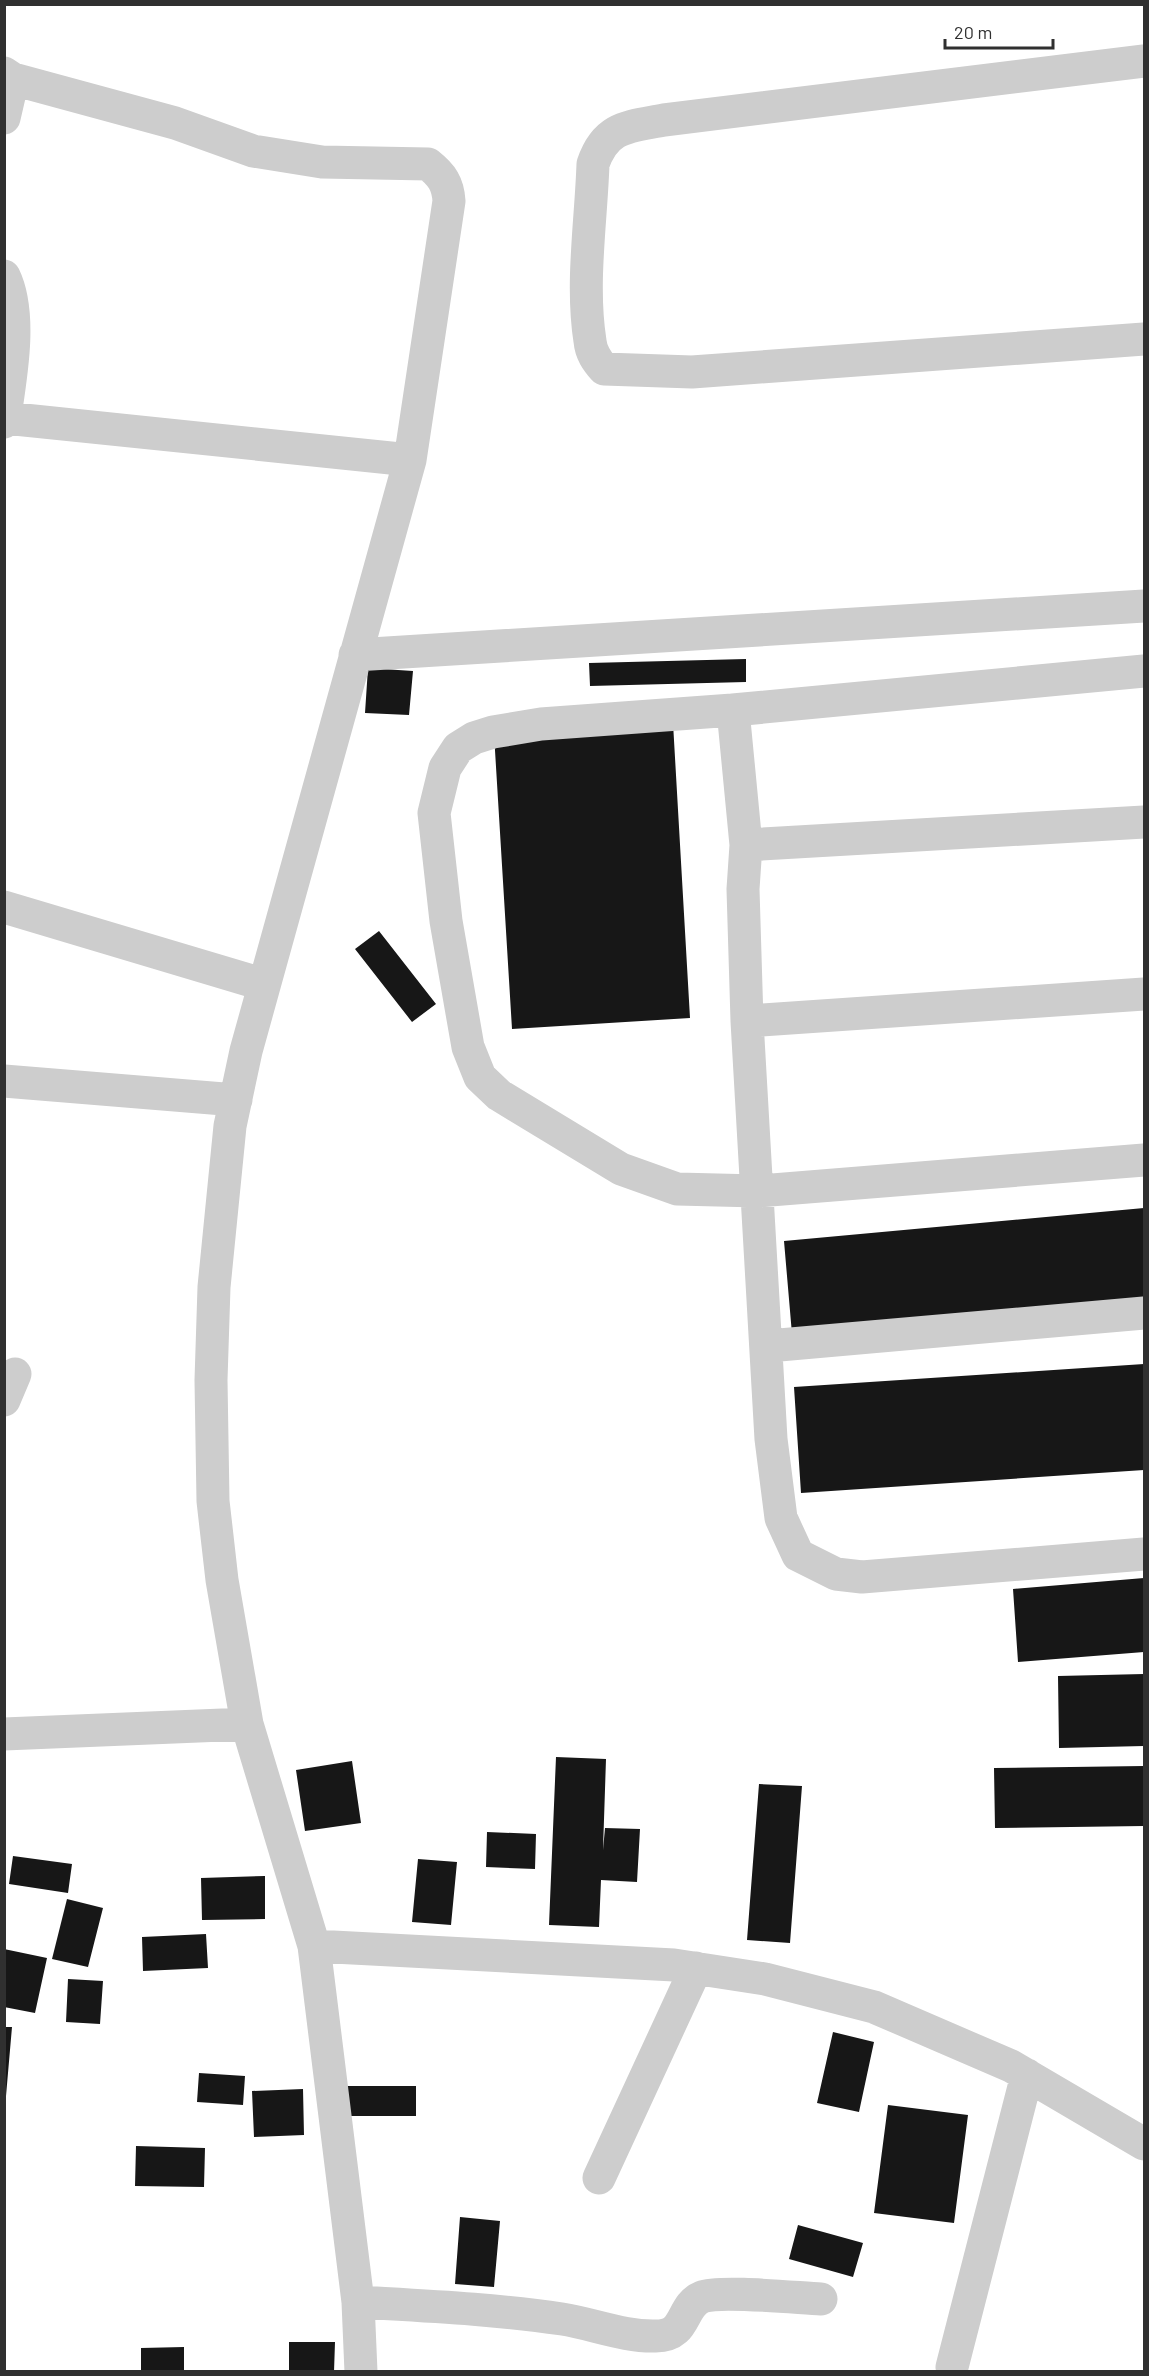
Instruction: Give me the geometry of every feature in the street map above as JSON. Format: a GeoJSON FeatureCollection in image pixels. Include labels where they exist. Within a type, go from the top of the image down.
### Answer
{"type":"FeatureCollection","features":[{"type":"Feature","properties":{"kind":"street"},"geometry":{"type":"LineString","coordinates":[[1144,61],[664,120],[622,128],[599,147],[593,165],[588,286],[590,341],[594,358],[604,369],[620,372],[692,372],[1144,339]]}},
{"type":"Feature","properties":{"kind":"street"},"geometry":{"type":"LineString","coordinates":[[4,118],[9,76],[175,123],[253,151],[322,162],[412,162],[428,165],[441,174],[448,188],[449,201],[410,460],[262,984],[230,1126],[214,1287],[210,1442],[213,1501],[222,1580],[247,1724],[314,1946],[358,2302],[361,2372]]}},
{"type":"Feature","properties":{"kind":"street"},"geometry":{"type":"LineString","coordinates":[[4,276],[12,308],[14,333],[5,420],[410,460]]}},
{"type":"Feature","properties":{"kind":"street"},"geometry":{"type":"LineString","coordinates":[[355,655],[1144,606]]}},
{"type":"Feature","properties":{"kind":"street"},"geometry":{"type":"LineString","coordinates":[[1144,671],[733,710],[541,724],[474,738],[458,748],[445,768],[434,813],[448,932],[468,1047],[480,1077],[499,1095],[621,1169],[677,1189],[758,1191],[1144,1160]]}},
{"type":"Feature","properties":{"kind":"street"},"geometry":{"type":"LineString","coordinates":[[733,710],[746,845],[743,889],[747,1021],[768,1346],[771,1439],[781,1518],[798,1555],[836,1574],[862,1577],[1144,1554]]}},
{"type":"Feature","properties":{"kind":"street"},"geometry":{"type":"LineString","coordinates":[[746,845],[1144,822]]}},
{"type":"Feature","properties":{"kind":"street"},"geometry":{"type":"LineString","coordinates":[[4,907],[262,984]]}},
{"type":"Feature","properties":{"kind":"street"},"geometry":{"type":"LineString","coordinates":[[747,1021],[1144,994]]}},
{"type":"Feature","properties":{"kind":"street"},"geometry":{"type":"LineString","coordinates":[[4,1081],[236,1100]]}},
{"type":"Feature","properties":{"kind":"street"},"geometry":{"type":"LineString","coordinates":[[768,1346],[1144,1313]]}},
{"type":"Feature","properties":{"kind":"street"},"geometry":{"type":"LineString","coordinates":[[4,1734],[247,1724]]}},
{"type":"Feature","properties":{"kind":"street"},"geometry":{"type":"LineString","coordinates":[[314,1946],[674,1965],[765,1979],[874,2007],[1027,2075],[1144,2144]]}},
{"type":"Feature","properties":{"kind":"street"},"geometry":{"type":"LineString","coordinates":[[599,2178],[696,1968]]}},
{"type":"Feature","properties":{"kind":"street"},"geometry":{"type":"LineString","coordinates":[[952,2367],[1027,2075]]}},
{"type":"Feature","properties":{"kind":"street"},"geometry":{"type":"LineString","coordinates":[[358,2302],[470,2309],[564,2320],[637,2336],[660,2336],[677,2330],[693,2305],[704,2296],[753,2295],[821,2299]]}},
{"type":"Feature","properties":{"kind":"building"},"geometry":{"type":"Polygon","coordinates":[[[746,659],[746,682],[590,686],[589,663],[746,659]]]}},
{"type":"Feature","properties":{"kind":"building"},"geometry":{"type":"Polygon","coordinates":[[[368,668],[413,671],[409,715],[365,713],[368,668]]]}},
{"type":"Feature","properties":{"kind":"building"},"geometry":{"type":"Polygon","coordinates":[[[673,723],[690,1018],[512,1029],[494,734],[673,723]]]}},
{"type":"Feature","properties":{"kind":"building"},"geometry":{"type":"Polygon","coordinates":[[[379,931],[436,1004],[412,1022],[355,949],[379,931]]]}},
{"type":"Feature","properties":{"kind":"building"},"geometry":{"type":"Polygon","coordinates":[[[1144,1208],[1144,1302],[792,1334],[784,1241],[1144,1208]]]}},
{"type":"Feature","properties":{"kind":"building"},"geometry":{"type":"Polygon","coordinates":[[[1144,1364],[1144,1470],[801,1493],[794,1387],[1144,1364]]]}},
{"type":"Feature","properties":{"kind":"building"},"geometry":{"type":"Polygon","coordinates":[[[1144,1578],[1144,1652],[1018,1662],[1013,1589],[1144,1578]]]}},
{"type":"Feature","properties":{"kind":"building"},"geometry":{"type":"Polygon","coordinates":[[[1144,1674],[1144,1746],[1059,1748],[1058,1676],[1144,1674]]]}},
{"type":"Feature","properties":{"kind":"building"},"geometry":{"type":"Polygon","coordinates":[[[556,1757],[606,1759],[603,1850],[605,1828],[640,1829],[637,1882],[601,1880],[599,1927],[549,1925],[556,1757]]]}},
{"type":"Feature","properties":{"kind":"building"},"geometry":{"type":"Polygon","coordinates":[[[352,1761],[361,1823],[305,1831],[296,1770],[352,1761]]]}},
{"type":"Feature","properties":{"kind":"building"},"geometry":{"type":"Polygon","coordinates":[[[1144,1766],[1144,1826],[995,1828],[994,1768],[1144,1766]]]}},
{"type":"Feature","properties":{"kind":"building"},"geometry":{"type":"Polygon","coordinates":[[[759,1784],[802,1786],[790,1943],[747,1940],[759,1784]]]}},
{"type":"Feature","properties":{"kind":"building"},"geometry":{"type":"Polygon","coordinates":[[[487,1832],[536,1834],[535,1869],[486,1867],[487,1832]]]}},
{"type":"Feature","properties":{"kind":"building"},"geometry":{"type":"Polygon","coordinates":[[[13,1856],[72,1864],[68,1893],[9,1884],[13,1856]]]}},
{"type":"Feature","properties":{"kind":"building"},"geometry":{"type":"Polygon","coordinates":[[[418,1859],[457,1862],[451,1925],[412,1922],[418,1859]]]}},
{"type":"Feature","properties":{"kind":"building"},"geometry":{"type":"Polygon","coordinates":[[[265,1876],[265,1919],[202,1920],[201,1878],[265,1876]]]}},
{"type":"Feature","properties":{"kind":"building"},"geometry":{"type":"Polygon","coordinates":[[[67,1899],[103,1908],[88,1967],[52,1959],[67,1899]]]}},
{"type":"Feature","properties":{"kind":"building"},"geometry":{"type":"Polygon","coordinates":[[[206,1934],[208,1968],[143,1971],[142,1937],[206,1934]]]}},
{"type":"Feature","properties":{"kind":"building"},"geometry":{"type":"Polygon","coordinates":[[[4,1949],[47,1958],[35,2013],[4,2007],[4,1949]]]}},
{"type":"Feature","properties":{"kind":"building"},"geometry":{"type":"Polygon","coordinates":[[[68,1979],[103,1981],[100,2024],[66,2022],[68,1979]]]}},
{"type":"Feature","properties":{"kind":"building"},"geometry":{"type":"Polygon","coordinates":[[[4,2027],[12,2027],[6,2096],[4,2096],[4,2027]]]}},
{"type":"Feature","properties":{"kind":"building"},"geometry":{"type":"Polygon","coordinates":[[[833,2032],[874,2042],[859,2112],[817,2103],[833,2032]]]}},
{"type":"Feature","properties":{"kind":"building"},"geometry":{"type":"Polygon","coordinates":[[[199,2073],[245,2076],[243,2105],[197,2102],[199,2073]]]}},
{"type":"Feature","properties":{"kind":"building"},"geometry":{"type":"Polygon","coordinates":[[[347,2086],[416,2086],[416,2116],[347,2116],[347,2086]]]}},
{"type":"Feature","properties":{"kind":"building"},"geometry":{"type":"Polygon","coordinates":[[[303,2089],[304,2135],[254,2137],[252,2091],[303,2089]]]}},
{"type":"Feature","properties":{"kind":"building"},"geometry":{"type":"Polygon","coordinates":[[[888,2105],[968,2115],[954,2223],[874,2213],[888,2105]]]}},
{"type":"Feature","properties":{"kind":"building"},"geometry":{"type":"Polygon","coordinates":[[[136,2146],[205,2148],[204,2187],[135,2186],[136,2146]]]}},
{"type":"Feature","properties":{"kind":"building"},"geometry":{"type":"Polygon","coordinates":[[[460,2217],[500,2221],[494,2287],[455,2284],[460,2217]]]}},
{"type":"Feature","properties":{"kind":"building"},"geometry":{"type":"Polygon","coordinates":[[[798,2225],[863,2243],[853,2277],[789,2259],[798,2225]]]}},
{"type":"Feature","properties":{"kind":"building"},"geometry":{"type":"Polygon","coordinates":[[[289,2342],[335,2342],[334,2372],[289,2372],[289,2342]]]}},
{"type":"Feature","properties":{"kind":"building"},"geometry":{"type":"Polygon","coordinates":[[[184,2347],[184,2372],[141,2372],[141,2348],[184,2347]]]}}]}
